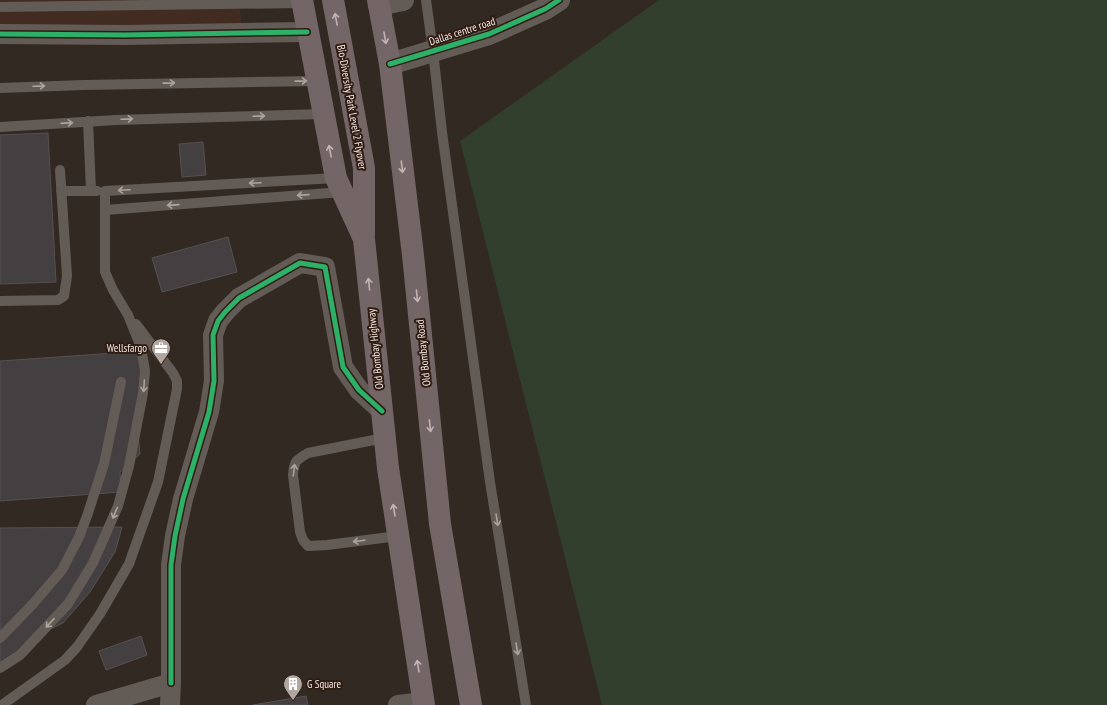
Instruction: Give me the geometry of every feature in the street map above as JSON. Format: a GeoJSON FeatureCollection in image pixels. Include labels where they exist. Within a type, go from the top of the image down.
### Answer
{"type":"FeatureCollection","features":[{"type":"Feature","properties":{"kind":"main road","name":"Bio-Diversity Park Level 2 Flyover"},"geometry":{"type":"LineString","coordinates":[[333,0],[364,168],[364,239]]}},
{"type":"Feature","properties":{"kind":"main road","name":"Old Bombay Highway"},"geometry":{"type":"LineString","coordinates":[[302,1],[323,114],[339,185],[364,239],[384,438],[424,704]]}},
{"type":"Feature","properties":{"kind":"main road","name":"Old Bombay Road"},"geometry":{"type":"LineString","coordinates":[[379,2],[390,64],[413,255],[440,524],[471,705]]}},
{"type":"Feature","properties":{"kind":"street"},"geometry":{"type":"LineString","coordinates":[[379,2],[403,0]]}},
{"type":"Feature","properties":{"kind":"street","name":"Dallas centre road"},"geometry":{"type":"LineString","coordinates":[[390,64],[489,34],[548,3]]}},
{"type":"Feature","properties":{"kind":"street"},"geometry":{"type":"LineString","coordinates":[[0,34],[125,35],[308,32]]}},
{"type":"Feature","properties":{"kind":"street"},"geometry":{"type":"LineString","coordinates":[[170,705],[171,565],[175,536],[183,499],[209,412],[214,381],[213,335],[218,321],[239,298],[300,263],[325,267],[342,367],[359,390],[382,411]]}},
{"type":"Feature","properties":{"kind":"street"},"geometry":{"type":"LineString","coordinates":[[96,705],[171,683]]}},
{"type":"Feature","properties":{"kind":"street"},"geometry":{"type":"LineString","coordinates":[[398,705],[424,704]]}},
{"type":"Feature","properties":{"kind":"lane"},"geometry":{"type":"LineString","coordinates":[[426,0],[442,132],[490,482],[526,705]]}},
{"type":"Feature","properties":{"kind":"lane"},"geometry":{"type":"LineString","coordinates":[[0,7],[187,2],[302,1]]}},
{"type":"Feature","properties":{"kind":"lane"},"geometry":{"type":"LineString","coordinates":[[0,88],[317,81]]}},
{"type":"Feature","properties":{"kind":"lane"},"geometry":{"type":"LineString","coordinates":[[0,127],[88,121],[323,114]]}},
{"type":"Feature","properties":{"kind":"lane"},"geometry":{"type":"LineString","coordinates":[[88,121],[91,190]]}},
{"type":"Feature","properties":{"kind":"lane"},"geometry":{"type":"LineString","coordinates":[[0,301],[58,300],[64,296],[67,276],[60,170]]}},
{"type":"Feature","properties":{"kind":"lane"},"geometry":{"type":"LineString","coordinates":[[61,191],[339,185]]}},
{"type":"Feature","properties":{"kind":"lane"},"geometry":{"type":"LineString","coordinates":[[105,210],[339,185]]}},
{"type":"Feature","properties":{"kind":"lane"},"geometry":{"type":"LineString","coordinates":[[2,705],[65,660],[78,647],[100,614],[129,564],[158,482],[177,389],[178,381],[170,368],[128,315],[113,290],[105,272],[105,190]]}},
{"type":"Feature","properties":{"kind":"lane"},"geometry":{"type":"LineString","coordinates":[[0,668],[20,655],[68,604],[94,563],[118,506],[131,459],[143,393],[145,372],[141,347],[128,315]]}},
{"type":"Feature","properties":{"kind":"lane"},"geometry":{"type":"LineString","coordinates":[[0,638],[32,605],[62,570],[79,537],[104,464],[121,382]]}},
{"type":"Feature","properties":{"kind":"lane"},"geometry":{"type":"LineString","coordinates":[[384,438],[308,453],[297,459],[293,466],[293,475],[300,532],[303,540],[308,546],[398,536]]}},
{"type":"Feature","properties":{"kind":"shaded area"},"geometry":{"type":"Polygon","coordinates":[[[0,0],[239,0],[242,30],[0,26],[0,0]]]}},
{"type":"Feature","properties":{"kind":"green space"},"geometry":{"type":"Polygon","coordinates":[[[659,0],[1107,0],[1107,705],[602,705],[460,141],[659,0]]]}},
{"type":"Feature","properties":{"kind":"building"},"geometry":{"type":"Polygon","coordinates":[[[48,133],[56,282],[0,284],[0,135],[48,133]]]}},
{"type":"Feature","properties":{"kind":"building"},"geometry":{"type":"Polygon","coordinates":[[[203,142],[206,175],[182,177],[179,144],[203,142]]]}},
{"type":"Feature","properties":{"kind":"building"},"geometry":{"type":"Polygon","coordinates":[[[228,237],[237,272],[162,292],[152,258],[228,237]]]}},
{"type":"Feature","properties":{"kind":"building"},"geometry":{"type":"Polygon","coordinates":[[[144,351],[137,424],[140,454],[120,472],[121,492],[0,501],[0,361],[144,351]]]}},
{"type":"Feature","properties":{"kind":"building"},"geometry":{"type":"Polygon","coordinates":[[[122,527],[115,552],[90,592],[63,623],[40,634],[0,671],[0,528],[122,527]]]}},
{"type":"Feature","properties":{"kind":"building"},"geometry":{"type":"Polygon","coordinates":[[[141,636],[147,655],[106,670],[99,651],[141,636]]]}},
{"type":"Feature","properties":{"kind":"building","name":"G Square"},"geometry":{"type":"Polygon","coordinates":[[[306,696],[308,705],[253,705],[306,696]]]}},
{"type":"Feature","properties":{"kind":"cycle path"},"geometry":{"type":"LineString","coordinates":[[390,64],[489,34],[545,9],[559,0]]}},
{"type":"Feature","properties":{"kind":"cycle path"},"geometry":{"type":"LineString","coordinates":[[0,34],[125,35],[307,32]]}},
{"type":"Feature","properties":{"kind":"cycle path"},"geometry":{"type":"LineString","coordinates":[[171,683],[171,565],[175,536],[183,499],[209,412],[214,381],[213,335],[218,321],[239,298],[300,263],[325,267],[343,367],[359,390],[382,411]]}},
{"type":"Feature","properties":{"kind":"place","name":"Wellsfargo"},"geometry":{"type":"Point","coordinates":[161,365]}},
{"type":"Feature","properties":{"kind":"place","name":"G Square"},"geometry":{"type":"Point","coordinates":[293,701]}}]}
